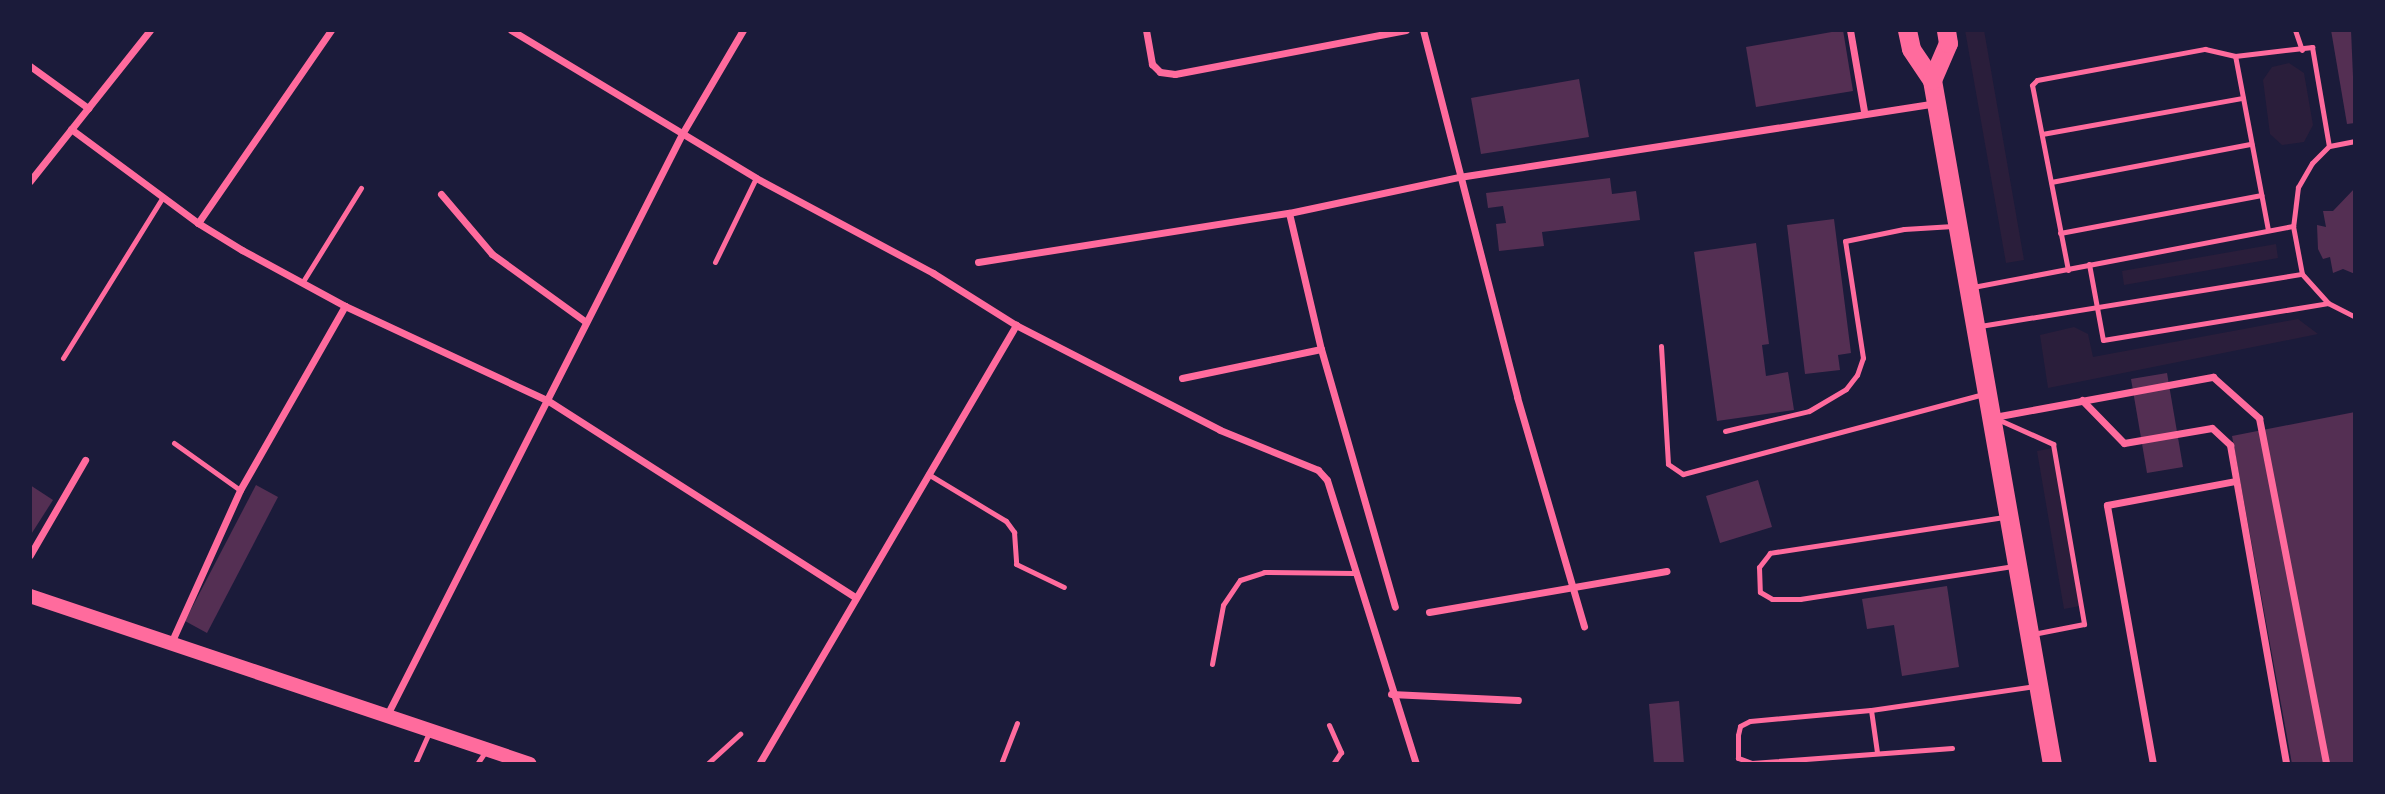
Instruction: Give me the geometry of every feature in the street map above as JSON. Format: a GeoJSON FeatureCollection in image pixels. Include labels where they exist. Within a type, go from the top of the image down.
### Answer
{"type":"FeatureCollection","features":[{"type":"Feature","properties":{"kind":"highway"},"geometry":{"type":"LineString","coordinates":[[1907,30],[1911,49],[1932,80],[1975,327],[1994,417],[2052,764]]}},
{"type":"Feature","properties":{"kind":"highway"},"geometry":{"type":"LineString","coordinates":[[1932,80],[1948,43],[1946,30]]}},
{"type":"Feature","properties":{"kind":"main road"},"geometry":{"type":"LineString","coordinates":[[30,596],[530,764]]}},
{"type":"Feature","properties":{"kind":"street"},"geometry":{"type":"LineString","coordinates":[[30,181],[150,30]]}},
{"type":"Feature","properties":{"kind":"street"},"geometry":{"type":"LineString","coordinates":[[198,223],[331,30]]}},
{"type":"Feature","properties":{"kind":"street"},"geometry":{"type":"LineString","coordinates":[[511,30],[756,178],[933,273],[1016,325],[1220,430],[1318,470],[1327,480],[1391,694],[1416,764]]}},
{"type":"Feature","properties":{"kind":"street"},"geometry":{"type":"LineString","coordinates":[[386,716],[682,134],[743,30]]}},
{"type":"Feature","properties":{"kind":"street"},"geometry":{"type":"LineString","coordinates":[[1146,30],[1152,64],[1160,72],[1175,74],[1406,30]]}},
{"type":"Feature","properties":{"kind":"street"},"geometry":{"type":"LineString","coordinates":[[1423,30],[1459,177],[1584,626]]}},
{"type":"Feature","properties":{"kind":"street"},"geometry":{"type":"LineString","coordinates":[[1850,30],[1864,111]]}},
{"type":"Feature","properties":{"kind":"street"},"geometry":{"type":"LineString","coordinates":[[30,66],[88,108]]}},
{"type":"Feature","properties":{"kind":"street"},"geometry":{"type":"LineString","coordinates":[[978,262],[1289,213],[1459,177],[1864,111],[1936,103]]}},
{"type":"Feature","properties":{"kind":"street"},"geometry":{"type":"LineString","coordinates":[[71,129],[198,223],[345,306],[547,400],[855,597]]}},
{"type":"Feature","properties":{"kind":"street"},"geometry":{"type":"LineString","coordinates":[[441,194],[492,254],[586,322]]}},
{"type":"Feature","properties":{"kind":"street"},"geometry":{"type":"LineString","coordinates":[[1289,213],[1321,349],[1395,607]]}},
{"type":"Feature","properties":{"kind":"street"},"geometry":{"type":"LineString","coordinates":[[171,644],[240,490],[345,306]]}},
{"type":"Feature","properties":{"kind":"street"},"geometry":{"type":"LineString","coordinates":[[759,764],[1016,325]]}},
{"type":"Feature","properties":{"kind":"street"},"geometry":{"type":"LineString","coordinates":[[1182,378],[1321,349]]}},
{"type":"Feature","properties":{"kind":"street"},"geometry":{"type":"LineString","coordinates":[[1994,417],[2213,377],[2259,418],[2326,764]]}},
{"type":"Feature","properties":{"kind":"street"},"geometry":{"type":"LineString","coordinates":[[2082,400],[2124,443],[2212,428],[2230,445],[2286,764]]}},
{"type":"Feature","properties":{"kind":"street"},"geometry":{"type":"LineString","coordinates":[[30,555],[85,460]]}},
{"type":"Feature","properties":{"kind":"street"},"geometry":{"type":"LineString","coordinates":[[2153,764],[2107,506],[2235,481]]}},
{"type":"Feature","properties":{"kind":"street"},"geometry":{"type":"LineString","coordinates":[[1429,612],[1666,571]]}},
{"type":"Feature","properties":{"kind":"street"},"geometry":{"type":"LineString","coordinates":[[1391,694],[1518,700]]}},
{"type":"Feature","properties":{"kind":"lane"},"geometry":{"type":"LineString","coordinates":[[2295,30],[2302,50]]}},
{"type":"Feature","properties":{"kind":"lane"},"geometry":{"type":"LineString","coordinates":[[2068,270],[2042,134],[2031,92],[2037,80],[2205,49],[2235,56],[2312,47],[2329,146]]}},
{"type":"Feature","properties":{"kind":"lane"},"geometry":{"type":"LineString","coordinates":[[2235,56],[2268,230]]}},
{"type":"Feature","properties":{"kind":"lane"},"geometry":{"type":"LineString","coordinates":[[2042,134],[2243,98]]}},
{"type":"Feature","properties":{"kind":"lane"},"geometry":{"type":"LineString","coordinates":[[2355,141],[2329,146],[2298,187],[2293,226],[2302,274],[2329,303],[2355,317]]}},
{"type":"Feature","properties":{"kind":"lane"},"geometry":{"type":"LineString","coordinates":[[2051,182],[2251,144]]}},
{"type":"Feature","properties":{"kind":"lane"},"geometry":{"type":"LineString","coordinates":[[715,262],[756,178]]}},
{"type":"Feature","properties":{"kind":"lane"},"geometry":{"type":"LineString","coordinates":[[302,283],[361,188]]}},
{"type":"Feature","properties":{"kind":"lane"},"geometry":{"type":"LineString","coordinates":[[2060,233],[2261,195]]}},
{"type":"Feature","properties":{"kind":"lane"},"geometry":{"type":"LineString","coordinates":[[63,358],[163,197]]}},
{"type":"Feature","properties":{"kind":"lane"},"geometry":{"type":"LineString","coordinates":[[1725,431],[1809,411],[1846,389],[1857,375],[1863,358],[1845,242],[1904,229],[1958,226]]}},
{"type":"Feature","properties":{"kind":"lane"},"geometry":{"type":"LineString","coordinates":[[1968,288],[2293,226]]}},
{"type":"Feature","properties":{"kind":"lane"},"geometry":{"type":"LineString","coordinates":[[2089,264],[2103,340],[2329,303]]}},
{"type":"Feature","properties":{"kind":"lane"},"geometry":{"type":"LineString","coordinates":[[1975,327],[2302,274]]}},
{"type":"Feature","properties":{"kind":"lane"},"geometry":{"type":"LineString","coordinates":[[1661,346],[1668,464],[1683,474],[1989,392]]}},
{"type":"Feature","properties":{"kind":"lane"},"geometry":{"type":"LineString","coordinates":[[1994,417],[2053,443],[2084,624],[2030,635]]}},
{"type":"Feature","properties":{"kind":"lane"},"geometry":{"type":"LineString","coordinates":[[174,443],[240,490]]}},
{"type":"Feature","properties":{"kind":"lane"},"geometry":{"type":"LineString","coordinates":[[928,474],[1006,521],[1014,532],[1016,564],[1063,587]]}},
{"type":"Feature","properties":{"kind":"lane"},"geometry":{"type":"LineString","coordinates":[[2010,516],[1769,554],[1759,567],[1760,592],[1772,599],[1800,599],[2018,565]]}},
{"type":"Feature","properties":{"kind":"lane"},"geometry":{"type":"LineString","coordinates":[[1212,664],[1223,605],[1240,580],[1264,572],[1354,573]]}},
{"type":"Feature","properties":{"kind":"lane"},"geometry":{"type":"LineString","coordinates":[[1952,748],[1752,763],[1738,758],[1740,726],[1750,721],[1871,710],[2039,685]]}},
{"type":"Feature","properties":{"kind":"lane"},"geometry":{"type":"LineString","coordinates":[[1871,710],[1877,752]]}},
{"type":"Feature","properties":{"kind":"lane"},"geometry":{"type":"LineString","coordinates":[[1001,764],[1017,723]]}},
{"type":"Feature","properties":{"kind":"lane"},"geometry":{"type":"LineString","coordinates":[[1329,725],[1341,752],[1333,764]]}},
{"type":"Feature","properties":{"kind":"lane"},"geometry":{"type":"LineString","coordinates":[[415,764],[430,730]]}},
{"type":"Feature","properties":{"kind":"lane"},"geometry":{"type":"LineString","coordinates":[[707,764],[740,734]]}},
{"type":"Feature","properties":{"kind":"lane"},"geometry":{"type":"LineString","coordinates":[[477,764],[486,749]]}},
{"type":"Feature","properties":{"kind":"shaded area"},"geometry":{"type":"Polygon","coordinates":[[[1965,30],[1984,30],[2024,260],[2006,263],[1965,30]]]}},
{"type":"Feature","properties":{"kind":"shaded area"},"geometry":{"type":"Polygon","coordinates":[[[2289,63],[2304,73],[2313,125],[2304,142],[2282,145],[2270,134],[2263,80],[2272,67],[2289,63]]]}},
{"type":"Feature","properties":{"kind":"shaded area"},"geometry":{"type":"Polygon","coordinates":[[[2276,244],[2278,258],[2124,285],[2122,271],[2276,244]]]}},
{"type":"Feature","properties":{"kind":"shaded area"},"geometry":{"type":"Polygon","coordinates":[[[2298,319],[2318,334],[2048,388],[2040,335],[2074,327],[2088,334],[2093,357],[2298,319]]]}},
{"type":"Feature","properties":{"kind":"shaded area"},"geometry":{"type":"Polygon","coordinates":[[[2053,448],[2080,606],[2064,609],[2037,451],[2053,448]]]}},
{"type":"Feature","properties":{"kind":"building"},"geometry":{"type":"Polygon","coordinates":[[[1843,30],[1853,91],[1756,107],[1746,47],[1843,30]]]}},
{"type":"Feature","properties":{"kind":"building"},"geometry":{"type":"Polygon","coordinates":[[[2331,30],[2351,30],[2355,123],[2347,124],[2331,30]]]}},
{"type":"Feature","properties":{"kind":"building"},"geometry":{"type":"Polygon","coordinates":[[[1579,79],[1589,137],[1481,154],[1471,98],[1579,79]]]}},
{"type":"Feature","properties":{"kind":"building"},"geometry":{"type":"Polygon","coordinates":[[[1610,178],[1612,194],[1636,191],[1640,220],[1542,232],[1544,246],[1499,251],[1496,224],[1506,223],[1503,206],[1488,208],[1486,193],[1610,178]]]}},
{"type":"Feature","properties":{"kind":"building"},"geometry":{"type":"Polygon","coordinates":[[[2355,188],[2355,274],[2343,269],[2333,273],[2330,257],[2323,259],[2318,249],[2317,225],[2326,227],[2323,211],[2333,211],[2355,188]]]}},
{"type":"Feature","properties":{"kind":"building"},"geometry":{"type":"Polygon","coordinates":[[[1834,219],[1851,353],[1838,355],[1840,370],[1805,374],[1787,225],[1834,219]]]}},
{"type":"Feature","properties":{"kind":"building"},"geometry":{"type":"Polygon","coordinates":[[[1756,243],[1769,344],[1762,345],[1766,376],[1788,372],[1794,410],[1717,421],[1694,252],[1756,243]]]}},
{"type":"Feature","properties":{"kind":"building"},"geometry":{"type":"Polygon","coordinates":[[[2167,373],[2183,467],[2147,473],[2131,379],[2167,373]]]}},
{"type":"Feature","properties":{"kind":"building"},"geometry":{"type":"Polygon","coordinates":[[[2355,412],[2355,764],[2292,764],[2232,436],[2355,412]]]}},
{"type":"Feature","properties":{"kind":"building"},"geometry":{"type":"Polygon","coordinates":[[[1758,480],[1772,527],[1720,543],[1706,496],[1758,480]]]}},
{"type":"Feature","properties":{"kind":"building"},"geometry":{"type":"Polygon","coordinates":[[[30,485],[53,500],[30,536],[30,485]]]}},
{"type":"Feature","properties":{"kind":"building"},"geometry":{"type":"Polygon","coordinates":[[[256,485],[278,497],[207,633],[185,621],[256,485]]]}},
{"type":"Feature","properties":{"kind":"building"},"geometry":{"type":"Polygon","coordinates":[[[1947,586],[1959,667],[1902,676],[1894,625],[1867,629],[1862,599],[1947,586]]]}},
{"type":"Feature","properties":{"kind":"building"},"geometry":{"type":"Polygon","coordinates":[[[1679,701],[1684,764],[1654,764],[1649,704],[1679,701]]]}}]}
